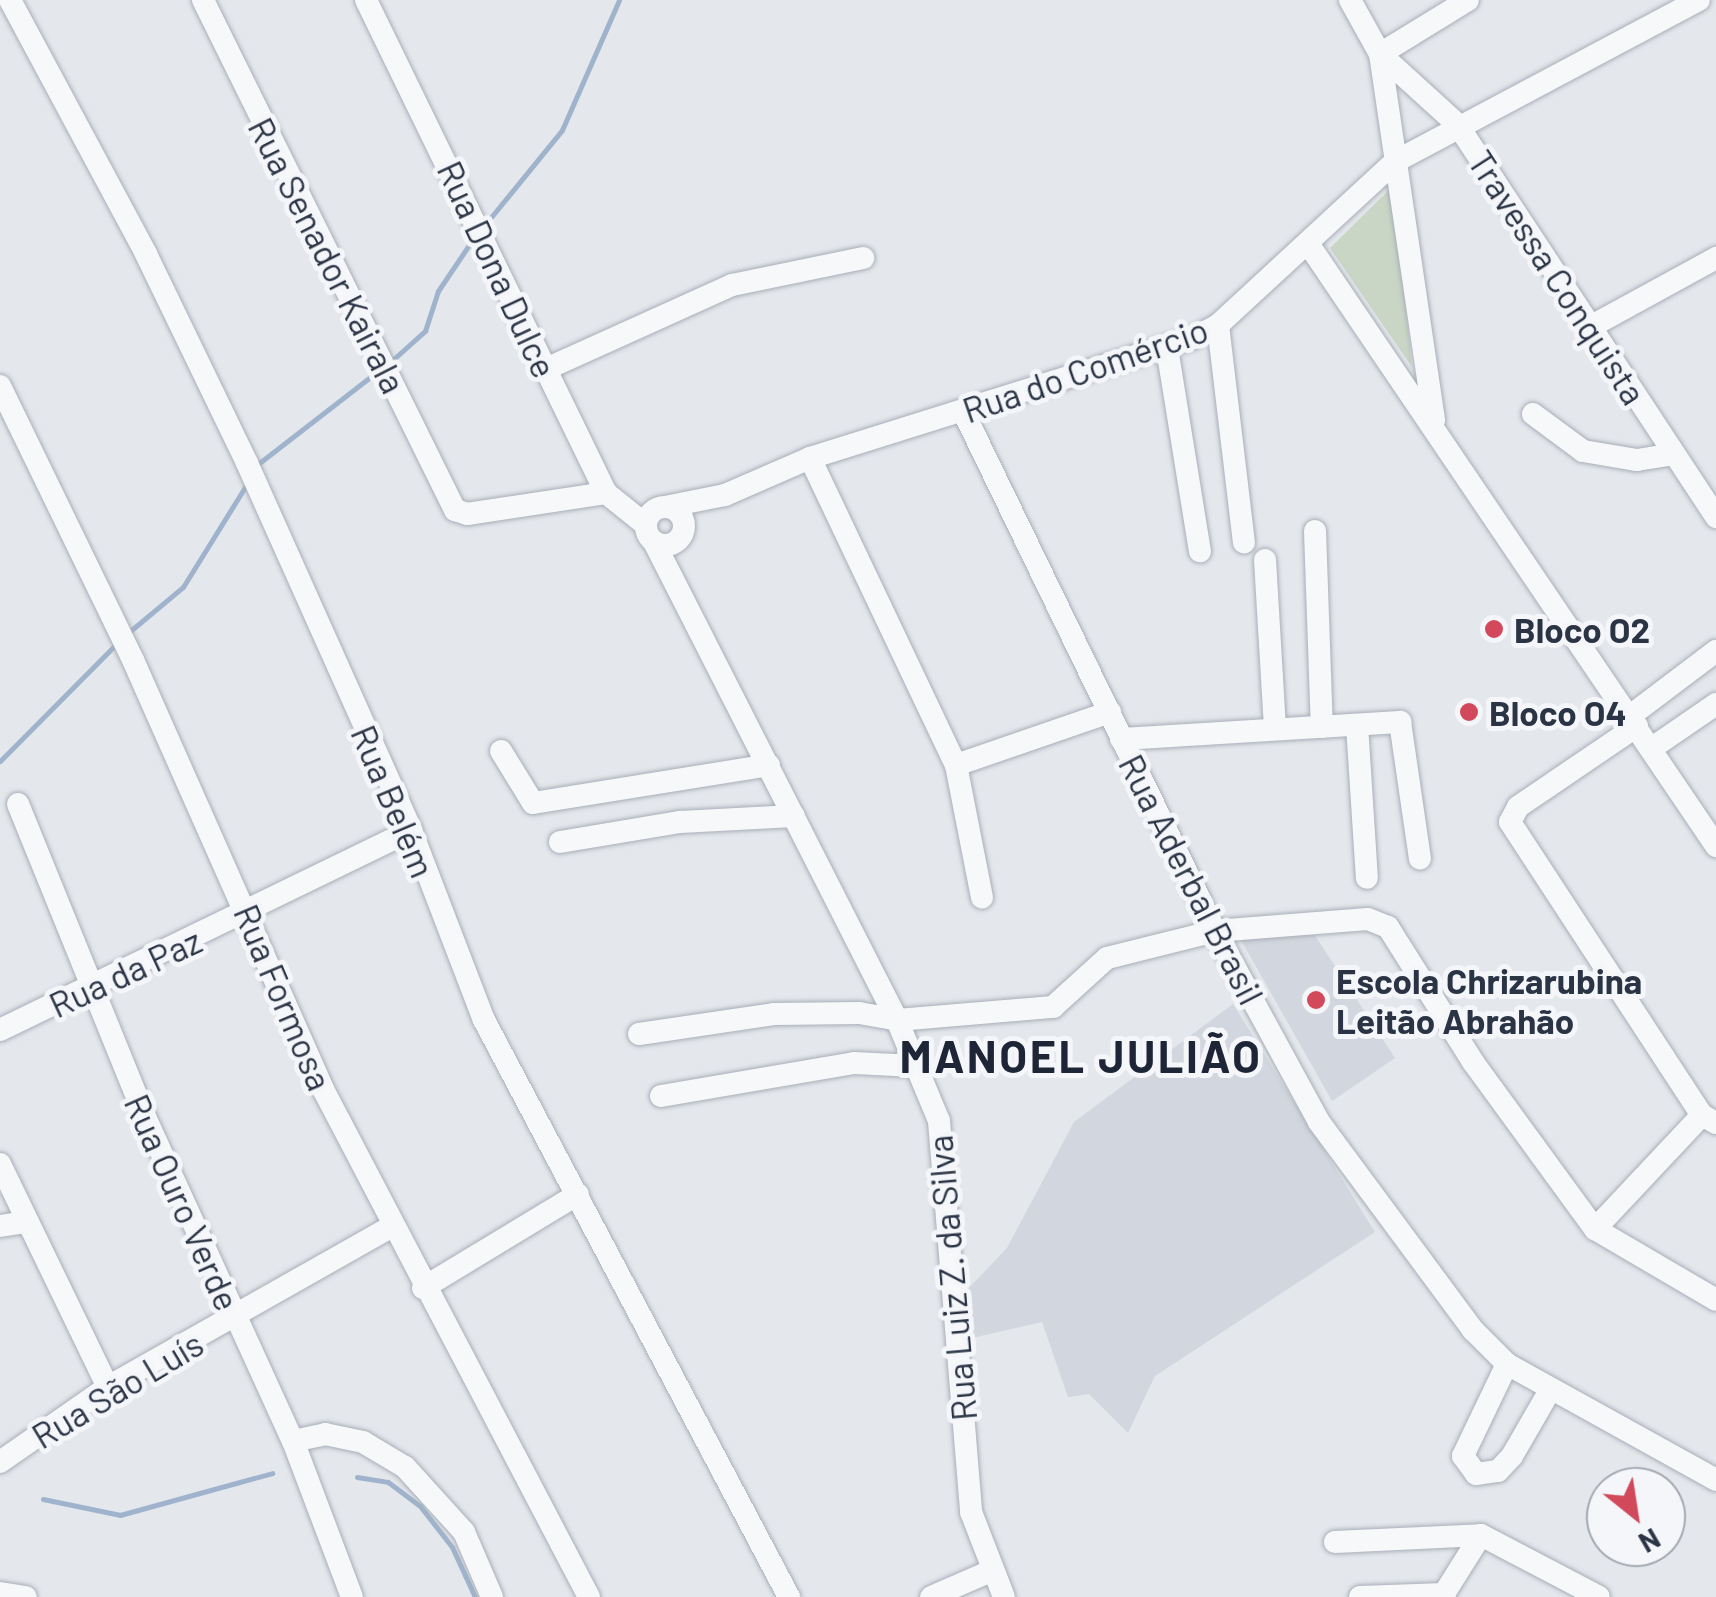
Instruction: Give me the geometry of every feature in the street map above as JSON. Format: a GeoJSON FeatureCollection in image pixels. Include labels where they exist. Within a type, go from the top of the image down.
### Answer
{"type":"FeatureCollection","features":[{"type":"Feature","properties":{"kind":"street","name":"Rua Belém"},"geometry":{"type":"LineString","coordinates":[[10,0],[130,221],[247,463],[410,830],[484,1020],[788,1597]]}},
{"type":"Feature","properties":{"kind":"street","name":"Rua Senador Kairala"},"geometry":{"type":"LineString","coordinates":[[202,0],[256,118],[380,350],[455,510],[468,514],[606,493]]}},
{"type":"Feature","properties":{"kind":"street","name":"Rua Dona Dulce"},"geometry":{"type":"LineString","coordinates":[[366,0],[606,493],[650,534]]}},
{"type":"Feature","properties":{"kind":"street"},"geometry":{"type":"LineString","coordinates":[[1350,0],[1380,54],[1435,429]]}},
{"type":"Feature","properties":{"kind":"street"},"geometry":{"type":"LineString","coordinates":[[1380,54],[1468,0]]}},
{"type":"Feature","properties":{"kind":"street","name":"Rua do Comércio"},"geometry":{"type":"LineString","coordinates":[[665,507],[724,495],[810,458],[1167,348],[1218,325],[1396,161],[1457,124],[1699,0]]}},
{"type":"Feature","properties":{"kind":"street","name":"Travessa Conquista"},"geometry":{"type":"LineString","coordinates":[[1380,54],[1457,124],[1715,515]]}},
{"type":"Feature","properties":{"kind":"street"},"geometry":{"type":"LineString","coordinates":[[1309,245],[1716,846]]}},
{"type":"Feature","properties":{"kind":"street"},"geometry":{"type":"LineString","coordinates":[[546,368],[732,285],[863,258]]}},
{"type":"Feature","properties":{"kind":"street"},"geometry":{"type":"LineString","coordinates":[[1590,327],[1716,258]]}},
{"type":"Feature","properties":{"kind":"street"},"geometry":{"type":"LineString","coordinates":[[1218,325],[1244,542]]}},
{"type":"Feature","properties":{"kind":"street"},"geometry":{"type":"LineString","coordinates":[[1167,348],[1200,552]]}},
{"type":"Feature","properties":{"kind":"street","name":"Rua Formosa"},"geometry":{"type":"LineString","coordinates":[[0,386],[250,914],[324,1092],[423,1288],[589,1597]]}},
{"type":"Feature","properties":{"kind":"street","name":"Rua Aderbal Brasil"},"geometry":{"type":"LineString","coordinates":[[963,411],[1216,931],[1318,1122],[1440,1288],[1507,1364],[1550,1392],[1716,1480]]}},
{"type":"Feature","properties":{"kind":"street"},"geometry":{"type":"LineString","coordinates":[[1533,414],[1583,451],[1637,460],[1674,454]]}},
{"type":"Feature","properties":{"kind":"street"},"geometry":{"type":"LineString","coordinates":[[810,458],[956,765],[982,897]]}},
{"type":"Feature","properties":{"kind":"street","name":"Rua do Comércio"},"geometry":{"type":"LineString","coordinates":[[682,531],[724,495]]}},
{"type":"Feature","properties":{"kind":"street"},"geometry":{"type":"LineString","coordinates":[[665,507],[682,531],[666,545],[650,534],[650,514],[665,507]]}},
{"type":"Feature","properties":{"kind":"street"},"geometry":{"type":"LineString","coordinates":[[1315,530],[1322,727]]}},
{"type":"Feature","properties":{"kind":"street","name":"Rua Luiz Z. da Silva"},"geometry":{"type":"LineString","coordinates":[[682,531],[682,591]]}},
{"type":"Feature","properties":{"kind":"street","name":"Rua Luiz Z. da Silva"},"geometry":{"type":"LineString","coordinates":[[650,534],[897,1020],[939,1121],[971,1512],[1004,1597]]}},
{"type":"Feature","properties":{"kind":"street"},"geometry":{"type":"LineString","coordinates":[[1265,560],[1275,727]]}},
{"type":"Feature","properties":{"kind":"street"},"geometry":{"type":"LineString","coordinates":[[1594,1229],[1709,1119],[1510,822],[1518,807],[1633,721],[1716,651]]}},
{"type":"Feature","properties":{"kind":"street"},"geometry":{"type":"LineString","coordinates":[[1652,748],[1716,704]]}},
{"type":"Feature","properties":{"kind":"street"},"geometry":{"type":"LineString","coordinates":[[956,765],[1110,712]]}},
{"type":"Feature","properties":{"kind":"street"},"geometry":{"type":"LineString","coordinates":[[1121,739],[1400,722],[1420,859]]}},
{"type":"Feature","properties":{"kind":"street"},"geometry":{"type":"LineString","coordinates":[[1357,724],[1367,878]]}},
{"type":"Feature","properties":{"kind":"street"},"geometry":{"type":"LineString","coordinates":[[501,752],[533,803],[769,765]]}},
{"type":"Feature","properties":{"kind":"street","name":"Rua Ouro Verde"},"geometry":{"type":"LineString","coordinates":[[18,804],[234,1320],[293,1440],[352,1597]]}},
{"type":"Feature","properties":{"kind":"street"},"geometry":{"type":"LineString","coordinates":[[560,842],[680,822],[794,816]]}},
{"type":"Feature","properties":{"kind":"street","name":"Rua da Paz"},"geometry":{"type":"LineString","coordinates":[[0,1030],[250,914],[410,830]]}},
{"type":"Feature","properties":{"kind":"street"},"geometry":{"type":"LineString","coordinates":[[639,1034],[774,1014],[859,1013],[897,1020],[1053,1007],[1107,958],[1216,931],[1368,919],[1388,927],[1473,1062],[1594,1229],[1716,1300]]}},
{"type":"Feature","properties":{"kind":"street"},"geometry":{"type":"LineString","coordinates":[[661,1096],[854,1063],[916,1066]]}},
{"type":"Feature","properties":{"kind":"street"},"geometry":{"type":"LineString","coordinates":[[0,1164],[108,1387]]}},
{"type":"Feature","properties":{"kind":"street"},"geometry":{"type":"LineString","coordinates":[[423,1288],[578,1194]]}},
{"type":"Feature","properties":{"kind":"street"},"geometry":{"type":"LineString","coordinates":[[0,1226],[25,1222]]}},
{"type":"Feature","properties":{"kind":"street","name":"Rua São Luís"},"geometry":{"type":"LineString","coordinates":[[0,1462],[108,1387],[234,1320],[391,1226]]}},
{"type":"Feature","properties":{"kind":"street"},"geometry":{"type":"LineString","coordinates":[[1507,1364],[1463,1456],[1476,1474],[1498,1471],[1512,1456],[1550,1392]]}},
{"type":"Feature","properties":{"kind":"street"},"geometry":{"type":"LineString","coordinates":[[293,1440],[325,1434],[363,1442],[405,1466],[464,1532],[492,1597]]}},
{"type":"Feature","properties":{"kind":"street"},"geometry":{"type":"LineString","coordinates":[[1360,1597],[1443,1595],[1482,1535]]}},
{"type":"Feature","properties":{"kind":"street"},"geometry":{"type":"LineString","coordinates":[[1335,1542],[1482,1535],[1599,1597]]}},
{"type":"Feature","properties":{"kind":"street"},"geometry":{"type":"LineString","coordinates":[[931,1597],[991,1571]]}},
{"type":"Feature","properties":{"kind":"street"},"geometry":{"type":"LineString","coordinates":[[0,1593],[26,1597]]}},
{"type":"Feature","properties":{"kind":"shaded area","name":"Escola Chrizarubina Leitão Abrahão"},"geometry":{"type":"Polygon","coordinates":[[[1310,928],[1395,1058],[1332,1101],[1242,942],[1245,932],[1310,928]]]}},
{"type":"Feature","properties":{"kind":"shaded area"},"geometry":{"type":"Polygon","coordinates":[[[1233,1004],[1375,1232],[1155,1376],[1128,1433],[1089,1394],[1068,1397],[1042,1322],[972,1338],[964,1293],[1007,1248],[1074,1122],[1233,1004]]]}},
{"type":"Feature","properties":{"kind":"green space"},"geometry":{"type":"Polygon","coordinates":[[[1393,186],[1412,367],[1330,248],[1393,186]]]}},
{"type":"Feature","properties":{"kind":"waterway"},"geometry":{"type":"LineString","coordinates":[[483,227],[562,130],[619,0]]}},
{"type":"Feature","properties":{"kind":"waterway"},"geometry":{"type":"LineString","coordinates":[[388,364],[425,331],[438,291],[473,239]]}},
{"type":"Feature","properties":{"kind":"waterway"},"geometry":{"type":"LineString","coordinates":[[258,464],[379,370]]}},
{"type":"Feature","properties":{"kind":"waterway"},"geometry":{"type":"LineString","coordinates":[[129,632],[183,587],[248,482]]}},
{"type":"Feature","properties":{"kind":"waterway"},"geometry":{"type":"LineString","coordinates":[[0,761],[117,643]]}},
{"type":"Feature","properties":{"kind":"waterway"},"geometry":{"type":"LineString","coordinates":[[43,1499],[120,1515],[272,1473]]}},
{"type":"Feature","properties":{"kind":"waterway"},"geometry":{"type":"LineString","coordinates":[[357,1477],[388,1482],[420,1506],[452,1547],[475,1597]]}},
{"type":"Feature","properties":{"kind":"place","name":"Bloco O2"},"geometry":{"type":"Point","coordinates":[1494,629]}},
{"type":"Feature","properties":{"kind":"place","name":"Bloco O4"},"geometry":{"type":"Point","coordinates":[1469,712]}},
{"type":"Feature","properties":{"kind":"place","name":"Escola Chrizarubina Leitão Abrahão"},"geometry":{"type":"Point","coordinates":[1316,1000]}},
{"type":"Feature","properties":{"kind":"district","name":"MANOEL JULIÃO"},"geometry":{"type":"Point","coordinates":[1081,1056]}}]}
